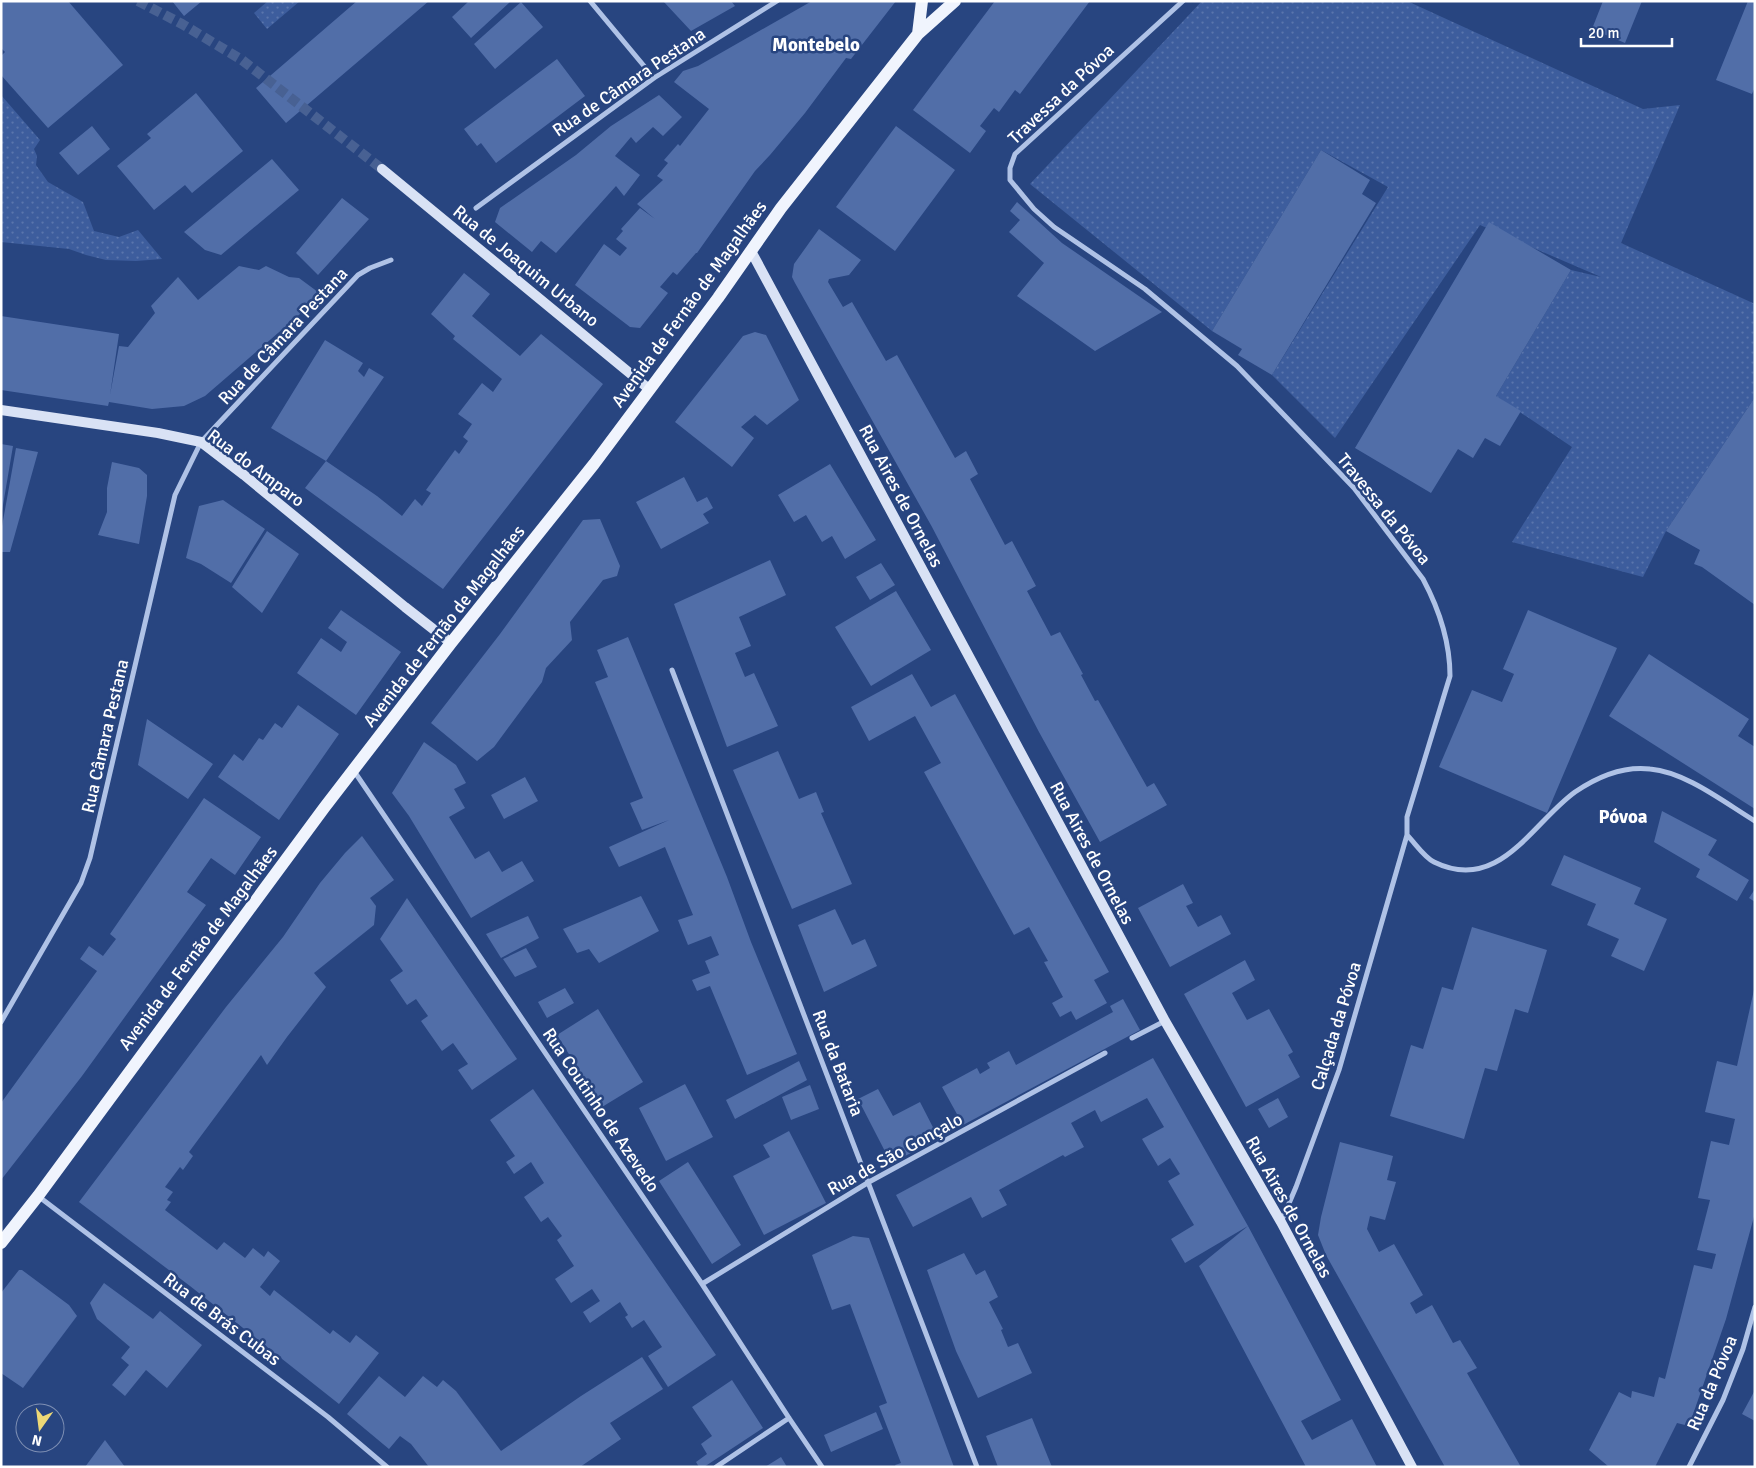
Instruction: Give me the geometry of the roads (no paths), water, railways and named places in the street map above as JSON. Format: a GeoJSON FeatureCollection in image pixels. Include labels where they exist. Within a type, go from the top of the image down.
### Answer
{"type":"FeatureCollection","features":[{"type":"Feature","properties":{"kind":"main road"},"geometry":{"type":"LineString","coordinates":[[918,34],[922,1]]}},
{"type":"Feature","properties":{"kind":"main road","name":"Avenida de Fernão de Magalhães"},"geometry":{"type":"LineString","coordinates":[[1,1243],[38,1196],[354,770],[451,643],[594,464],[781,208],[918,34],[955,1]]}},
{"type":"Feature","properties":{"kind":"street"},"geometry":{"type":"LineString","coordinates":[[590,1],[654,78]]}},
{"type":"Feature","properties":{"kind":"street","name":"Rua de Câmara Pestana"},"geometry":{"type":"LineString","coordinates":[[476,208],[654,78],[777,1]]}},
{"type":"Feature","properties":{"kind":"street","name":"Travessa da Póvoa"},"geometry":{"type":"LineString","coordinates":[[1183,1],[1015,154],[1010,168],[1010,180],[1034,209],[1054,227],[1145,289],[1237,366],[1354,488],[1423,579],[1432,595],[1444,627],[1450,660],[1450,676],[1407,817],[1407,835]]}},
{"type":"Feature","properties":{"kind":"street","name":"Rua de Joaquim Urbano"},"geometry":{"type":"LineString","coordinates":[[382,169],[649,389]]}},
{"type":"Feature","properties":{"kind":"street","name":"Rua Aires de Ornelas"},"geometry":{"type":"LineString","coordinates":[[751,250],[1164,1021],[1281,1222],[1412,1467]]}},
{"type":"Feature","properties":{"kind":"street","name":"Rua de Câmara Pestana"},"geometry":{"type":"LineString","coordinates":[[201,442],[358,275],[391,260]]}},
{"type":"Feature","properties":{"kind":"street","name":"Rua do Amparo"},"geometry":{"type":"LineString","coordinates":[[1,410],[158,433],[201,442],[451,643]]}},
{"type":"Feature","properties":{"kind":"street","name":"Rua Câmara Pestana"},"geometry":{"type":"LineString","coordinates":[[1,1022],[81,883],[90,858],[175,494],[201,442]]}},
{"type":"Feature","properties":{"kind":"street","name":"Rua da Bataria"},"geometry":{"type":"LineString","coordinates":[[672,670],[870,1182],[977,1467]]}},
{"type":"Feature","properties":{"kind":"street"},"geometry":{"type":"LineString","coordinates":[[1407,835],[1432,861],[1465,870],[1488,866],[1506,856],[1574,793],[1604,777],[1637,768],[1652,769],[1684,779],[1755,821]]}},
{"type":"Feature","properties":{"kind":"street","name":"Rua Coutinho de Azevedo"},"geometry":{"type":"LineString","coordinates":[[354,770],[702,1284],[822,1467]]}},
{"type":"Feature","properties":{"kind":"street","name":"Calçada da Póvoa"},"geometry":{"type":"LineString","coordinates":[[1281,1222],[1296,1187],[1339,1070],[1407,835]]}},
{"type":"Feature","properties":{"kind":"street"},"geometry":{"type":"LineString","coordinates":[[1132,1038],[1164,1021]]}},
{"type":"Feature","properties":{"kind":"street","name":"Rua de São Gonçalo"},"geometry":{"type":"LineString","coordinates":[[702,1284],[870,1182],[1106,1053]]}},
{"type":"Feature","properties":{"kind":"street","name":"Rua de Brás Cubas"},"geometry":{"type":"LineString","coordinates":[[38,1196],[328,1417],[387,1467]]}},
{"type":"Feature","properties":{"kind":"street","name":"Rua da Póvoa"},"geometry":{"type":"LineString","coordinates":[[1689,1467],[1724,1400],[1755,1307]]}},
{"type":"Feature","properties":{"kind":"street"},"geometry":{"type":"LineString","coordinates":[[716,1467],[789,1418]]}},
{"type":"Feature","properties":{"kind":"tunnel"},"geometry":{"type":"LineString","coordinates":[[138,1],[182,24],[242,60],[382,169]]}},
{"type":"Feature","properties":{"kind":"district","name":"Montebelo"},"geometry":{"type":"Point","coordinates":[816,45]}},
{"type":"Feature","properties":{"kind":"district","name":"Póvoa"},"geometry":{"type":"Point","coordinates":[1623,817]}}]}
